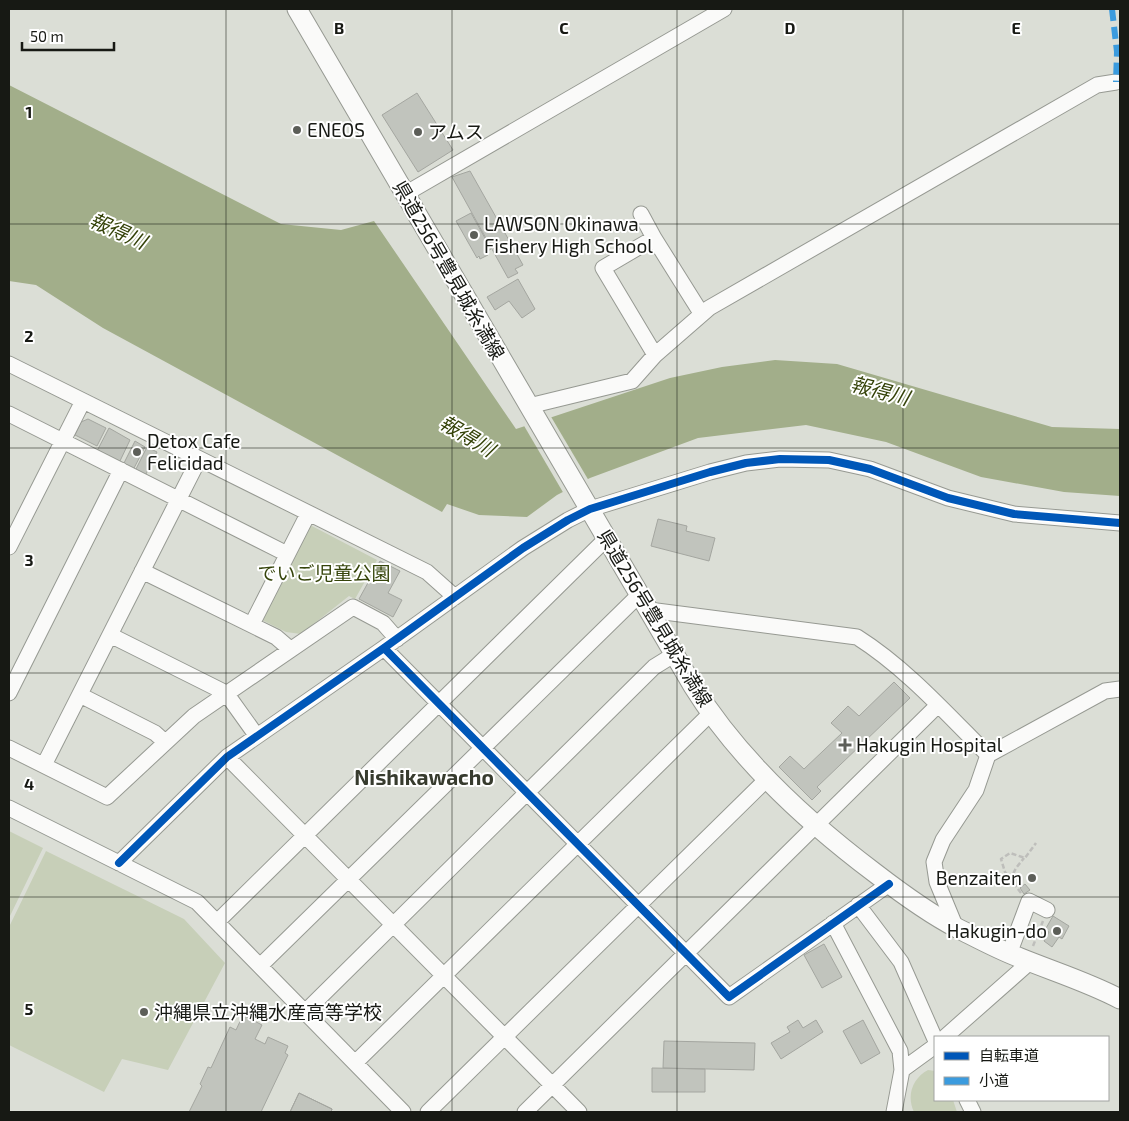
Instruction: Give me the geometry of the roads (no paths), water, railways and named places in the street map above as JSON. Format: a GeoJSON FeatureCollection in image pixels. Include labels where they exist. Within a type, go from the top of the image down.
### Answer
{"type":"FeatureCollection","features":[{"type":"Feature","properties":{"kind":"main road","name":"県道256号豊見城糸満線"},"geometry":{"type":"LineString","coordinates":[[299,9],[531,411],[711,713],[767,779],[817,826],[889,884],[956,928],[1010,954],[1031,953],[1120,999]]}},
{"type":"Feature","properties":{"kind":"street"},"geometry":{"type":"LineString","coordinates":[[405,194],[724,9]]}},
{"type":"Feature","properties":{"kind":"street"},"geometry":{"type":"LineString","coordinates":[[531,411],[632,381],[655,355],[701,313],[1097,85],[1116,82]]}},
{"type":"Feature","properties":{"kind":"street"},"geometry":{"type":"LineString","coordinates":[[641,214],[701,313]]}},
{"type":"Feature","properties":{"kind":"street"},"geometry":{"type":"LineString","coordinates":[[654,238],[603,268],[655,355]]}},
{"type":"Feature","properties":{"kind":"street"},"geometry":{"type":"LineString","coordinates":[[9,364],[427,572],[455,597]]}},
{"type":"Feature","properties":{"kind":"street"},"geometry":{"type":"LineString","coordinates":[[9,547],[84,401]]}},
{"type":"Feature","properties":{"kind":"street"},"geometry":{"type":"LineString","coordinates":[[9,414],[287,554]]}},
{"type":"Feature","properties":{"kind":"street"},"geometry":{"type":"LineString","coordinates":[[44,765],[199,459]]}},
{"type":"Feature","properties":{"kind":"street"},"geometry":{"type":"LineString","coordinates":[[119,863],[227,757],[397,639],[539,537],[590,509],[746,463],[780,459],[810,459],[829,460],[870,469],[948,498],[1014,514],[1120,523]]}},
{"type":"Feature","properties":{"kind":"street"},"geometry":{"type":"LineString","coordinates":[[9,692],[121,470]]}},
{"type":"Feature","properties":{"kind":"street"},"geometry":{"type":"LineString","coordinates":[[252,624],[308,514]]}},
{"type":"Feature","properties":{"kind":"street"},"geometry":{"type":"LineString","coordinates":[[218,921],[606,538]]}},
{"type":"Feature","properties":{"kind":"street"},"geometry":{"type":"LineString","coordinates":[[142,571],[252,624],[276,637],[290,649]]}},
{"type":"Feature","properties":{"kind":"street"},"geometry":{"type":"LineString","coordinates":[[261,965],[483,748],[644,602],[857,636],[878,650],[988,756]]}},
{"type":"Feature","properties":{"kind":"street"},"geometry":{"type":"LineString","coordinates":[[9,748],[108,797],[194,716],[353,606],[383,623],[397,639]]}},
{"type":"Feature","properties":{"kind":"street"},"geometry":{"type":"LineString","coordinates":[[110,635],[226,693],[256,736]]}},
{"type":"Feature","properties":{"kind":"street"},"geometry":{"type":"LineString","coordinates":[[384,648],[729,997],[889,884]]}},
{"type":"Feature","properties":{"kind":"street"},"geometry":{"type":"LineString","coordinates":[[306,1011],[654,667],[675,654]]}},
{"type":"Feature","properties":{"kind":"street"},"geometry":{"type":"LineString","coordinates":[[956,928],[937,882],[934,862],[943,840],[976,790],[988,756],[1105,691],[1120,690]]}},
{"type":"Feature","properties":{"kind":"street"},"geometry":{"type":"LineString","coordinates":[[80,695],[155,733],[165,742]]}},
{"type":"Feature","properties":{"kind":"street"},"geometry":{"type":"LineString","coordinates":[[525,1112],[937,706]]}},
{"type":"Feature","properties":{"kind":"street"},"geometry":{"type":"LineString","coordinates":[[356,1062],[711,713]]}},
{"type":"Feature","properties":{"kind":"street"},"geometry":{"type":"LineString","coordinates":[[227,757],[578,1112]]}},
{"type":"Feature","properties":{"kind":"street"},"geometry":{"type":"LineString","coordinates":[[428,1112],[767,779]]}},
{"type":"Feature","properties":{"kind":"street"},"geometry":{"type":"LineString","coordinates":[[9,808],[197,902],[218,921],[403,1112]]}},
{"type":"Feature","properties":{"kind":"street"},"geometry":{"type":"LineString","coordinates":[[1010,954],[1029,901],[1047,910]]}},
{"type":"Feature","properties":{"kind":"street"},"geometry":{"type":"LineString","coordinates":[[858,905],[901,962],[934,1037]]}},
{"type":"Feature","properties":{"kind":"street"},"geometry":{"type":"LineString","coordinates":[[833,923],[900,1051],[902,1070],[894,1112]]}},
{"type":"Feature","properties":{"kind":"street"},"geometry":{"type":"LineString","coordinates":[[946,1036],[1031,953]]}},
{"type":"Feature","properties":{"kind":"street"},"geometry":{"type":"LineString","coordinates":[[902,1070],[934,1047]]}},
{"type":"Feature","properties":{"kind":"water","name":"報得川"},"geometry":{"type":"Polygon","coordinates":[[[9,85],[281,224],[341,230],[374,221],[516,429],[670,378],[722,367],[775,360],[837,364],[1052,427],[1120,429],[1120,496],[1064,492],[981,477],[886,442],[806,425],[698,438],[590,478],[557,495],[527,517],[479,515],[447,504],[442,512],[103,328],[36,285],[9,281],[9,85]]]}},
{"type":"Feature","properties":{"kind":"place","name":"ENEOS"},"geometry":{"type":"Point","coordinates":[297,130]}},
{"type":"Feature","properties":{"kind":"place","name":"アムス"},"geometry":{"type":"Point","coordinates":[418,132]}},
{"type":"Feature","properties":{"kind":"place","name":"LAWSON Okinawa Fishery High School"},"geometry":{"type":"Point","coordinates":[474,235]}},
{"type":"Feature","properties":{"kind":"place","name":"Detox Cafe Felicidad"},"geometry":{"type":"Point","coordinates":[137,452]}},
{"type":"Feature","properties":{"kind":"place","name":"Hakugin Hospital"},"geometry":{"type":"Point","coordinates":[845,745]}},
{"type":"Feature","properties":{"kind":"place","name":"Benzaiten"},"geometry":{"type":"Point","coordinates":[1032,878]}},
{"type":"Feature","properties":{"kind":"place","name":"Hakugin-do"},"geometry":{"type":"Point","coordinates":[1057,931]}},
{"type":"Feature","properties":{"kind":"place","name":"沖縄県立沖縄水産高等学校"},"geometry":{"type":"Point","coordinates":[144,1012]}},
{"type":"Feature","properties":{"kind":"district","name":"Nishikawacho"},"geometry":{"type":"Point","coordinates":[424,778]}},
{"type":"Feature","properties":{"kind":"park label","name":"でいご児童公園"},"geometry":{"type":"Point","coordinates":[324,573]}}]}
